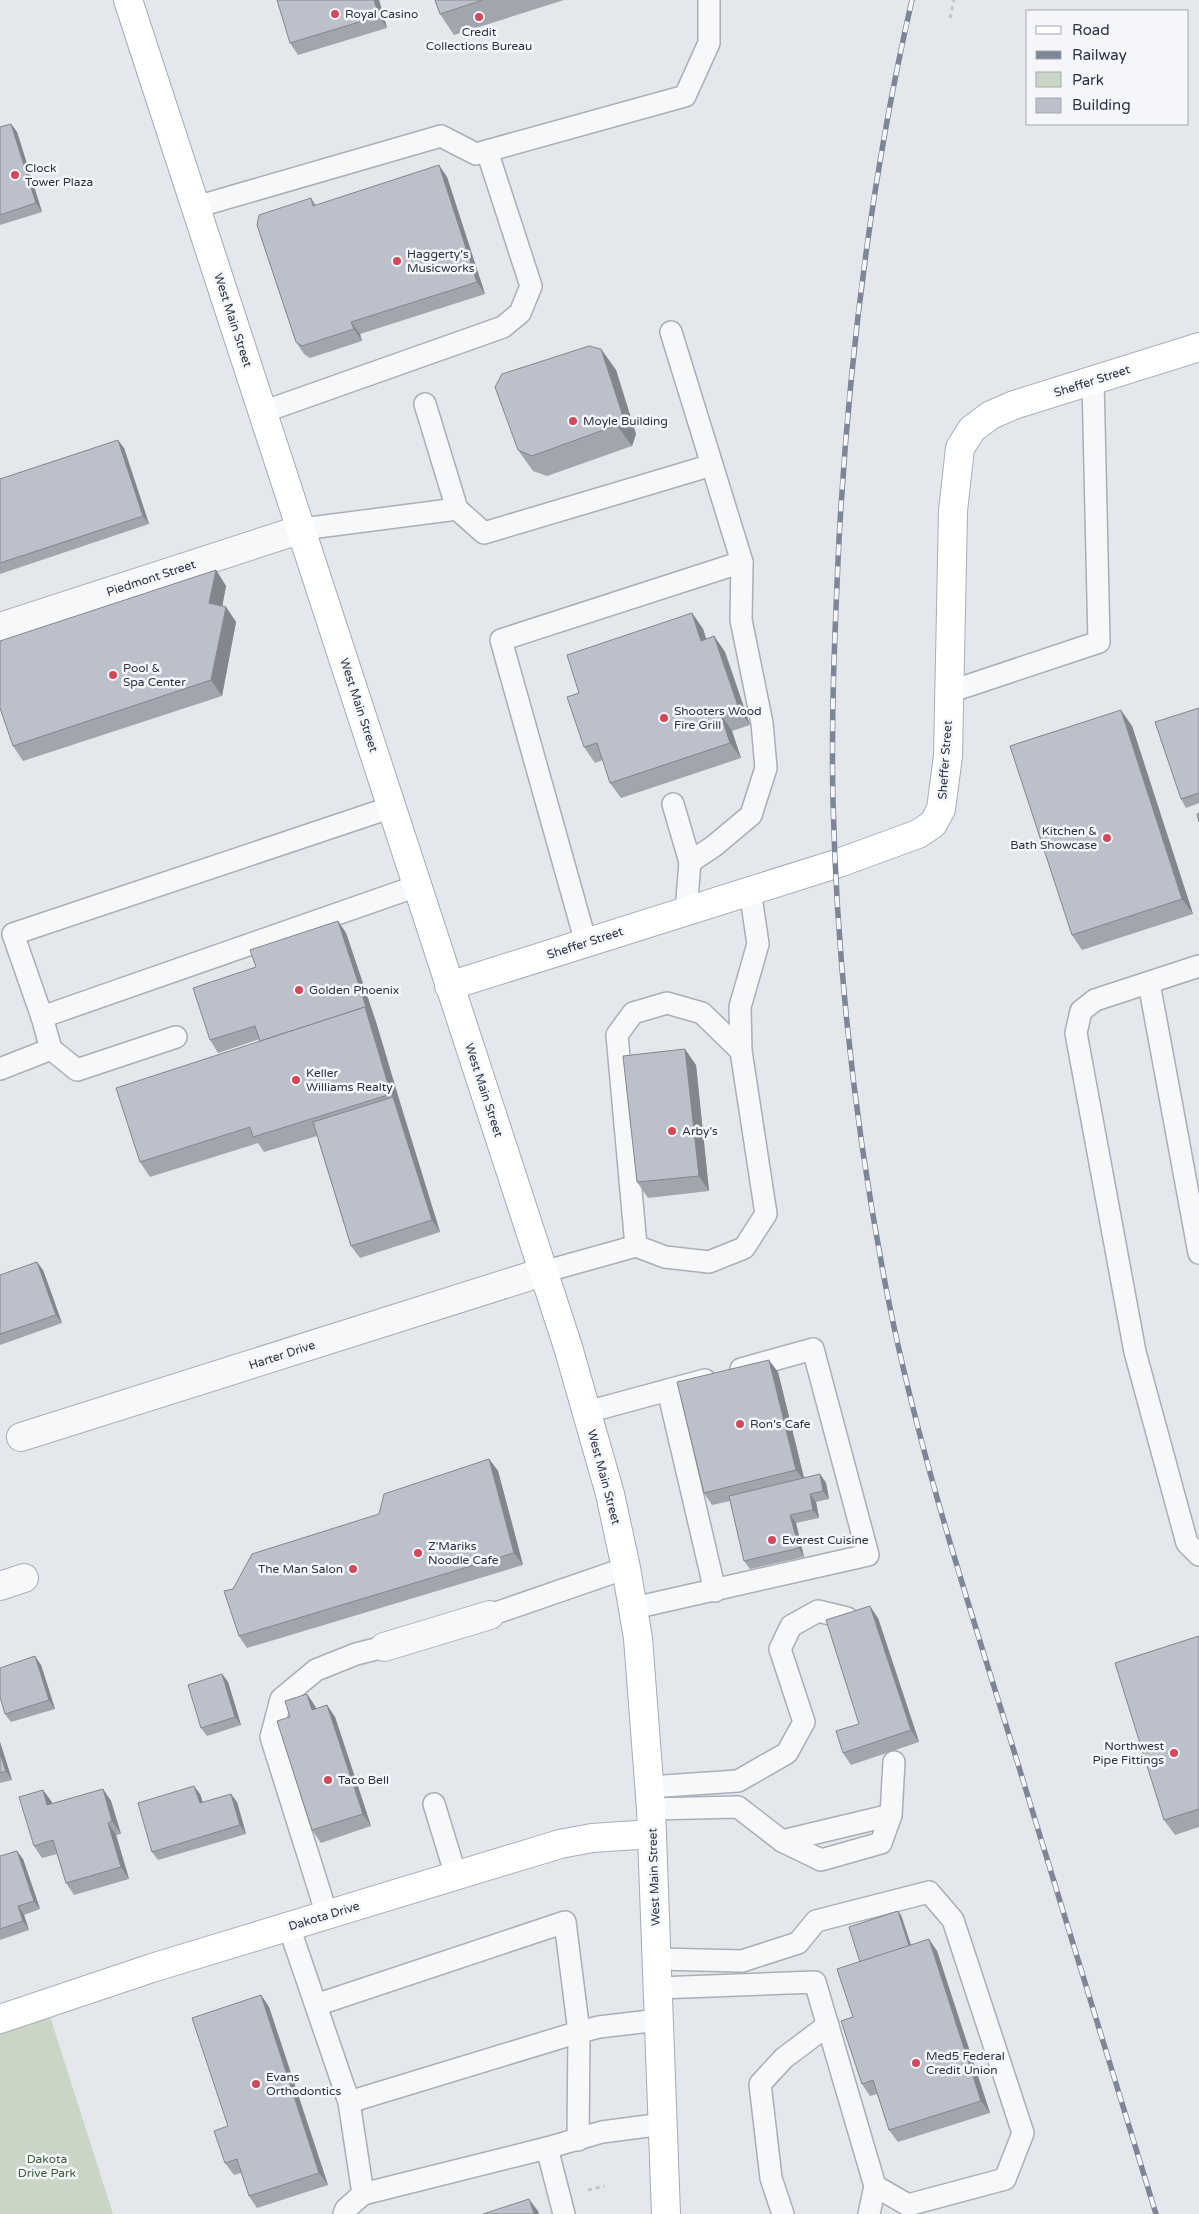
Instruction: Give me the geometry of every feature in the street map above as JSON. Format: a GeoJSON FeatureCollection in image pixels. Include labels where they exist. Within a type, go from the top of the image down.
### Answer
{"type":"FeatureCollection","features":[{"type":"Feature","properties":{"kind":"main road","name":"West Main Street"},"geometry":{"type":"LineString","coordinates":[[128,0],[264,412],[543,1272],[587,1412],[610,1494],[634,1608],[644,1704],[651,1810],[666,2214]]}},
{"type":"Feature","properties":{"kind":"main road","name":"Sheffer Street"},"geometry":{"type":"LineString","coordinates":[[449,986],[896,843],[918,834],[933,824],[941,810],[946,786],[953,511],[960,448],[972,429],[991,415],[1199,346]]}},
{"type":"Feature","properties":{"kind":"main road","name":"Dakota Drive"},"geometry":{"type":"LineString","coordinates":[[0,2019],[152,1968],[560,1844],[592,1838],[651,1810]]}},
{"type":"Feature","properties":{"kind":"street","name":"Piedmont Street"},"geometry":{"type":"LineString","coordinates":[[0,627],[302,529]]}},
{"type":"Feature","properties":{"kind":"street","name":"Harter Drive"},"geometry":{"type":"LineString","coordinates":[[21,1437],[543,1272]]}},
{"type":"Feature","properties":{"kind":"street"},"geometry":{"type":"LineString","coordinates":[[384,1647],[490,1615]]}},
{"type":"Feature","properties":{"kind":"lane"},"geometry":{"type":"LineString","coordinates":[[196,207],[441,136],[476,154],[685,96],[709,43],[709,0]]}},
{"type":"Feature","properties":{"kind":"lane"},"geometry":{"type":"LineString","coordinates":[[264,412],[503,327],[520,313],[531,286],[487,151]]}},
{"type":"Feature","properties":{"kind":"lane"},"geometry":{"type":"LineString","coordinates":[[671,332],[742,562],[741,620],[762,723],[766,768],[751,815],[714,846],[690,862]]}},
{"type":"Feature","properties":{"kind":"lane"},"geometry":{"type":"LineString","coordinates":[[949,692],[1099,642],[1093,380]]}},
{"type":"Feature","properties":{"kind":"lane"},"geometry":{"type":"LineString","coordinates":[[425,404],[457,509],[484,533],[712,465]]}},
{"type":"Feature","properties":{"kind":"lane"},"geometry":{"type":"LineString","coordinates":[[302,529],[457,509]]}},
{"type":"Feature","properties":{"kind":"lane"},"geometry":{"type":"LineString","coordinates":[[586,943],[501,640],[742,562]]}},
{"type":"Feature","properties":{"kind":"lane"},"geometry":{"type":"LineString","coordinates":[[673,804],[690,862],[686,911]]}},
{"type":"Feature","properties":{"kind":"lane"},"geometry":{"type":"LineString","coordinates":[[176,1037],[77,1070],[51,1049],[13,934],[392,806]]}},
{"type":"Feature","properties":{"kind":"lane"},"geometry":{"type":"LineString","coordinates":[[42,1017],[417,886]]}},
{"type":"Feature","properties":{"kind":"lane"},"geometry":{"type":"LineString","coordinates":[[543,1272],[636,1246],[665,1257],[709,1262],[744,1248],[766,1214],[741,1051],[740,1007],[758,944],[750,890]]}},
{"type":"Feature","properties":{"kind":"lane"},"geometry":{"type":"LineString","coordinates":[[1199,966],[1096,1000],[1082,1011],[1076,1033],[1135,1352],[1187,1543],[1199,1555]]}},
{"type":"Feature","properties":{"kind":"lane"},"geometry":{"type":"LineString","coordinates":[[1149,983],[1199,1254]]}},
{"type":"Feature","properties":{"kind":"lane"},"geometry":{"type":"LineString","coordinates":[[636,1246],[617,1035],[633,1012],[667,1004],[702,1013],[741,1051]]}},
{"type":"Feature","properties":{"kind":"lane"},"geometry":{"type":"LineString","coordinates":[[0,1069],[51,1049]]}},
{"type":"Feature","properties":{"kind":"lane"},"geometry":{"type":"LineString","coordinates":[[587,1412],[813,1348],[868,1555],[634,1608]]}},
{"type":"Feature","properties":{"kind":"lane"},"geometry":{"type":"LineString","coordinates":[[668,1390],[715,1591]]}},
{"type":"Feature","properties":{"kind":"lane"},"geometry":{"type":"LineString","coordinates":[[490,1615],[626,1568]]}},
{"type":"Feature","properties":{"kind":"lane"},"geometry":{"type":"LineString","coordinates":[[651,1810],[738,1781],[787,1753],[804,1722],[780,1649],[791,1626],[818,1611],[847,1618]]}},
{"type":"Feature","properties":{"kind":"lane"},"geometry":{"type":"LineString","coordinates":[[327,1915],[272,1737],[281,1699],[316,1670],[356,1654],[384,1647]]}},
{"type":"Feature","properties":{"kind":"lane"},"geometry":{"type":"LineString","coordinates":[[651,1810],[738,1807],[782,1841],[891,1815],[894,1762]]}},
{"type":"Feature","properties":{"kind":"lane"},"geometry":{"type":"LineString","coordinates":[[434,1804],[456,1876]]}},
{"type":"Feature","properties":{"kind":"lane"},"geometry":{"type":"LineString","coordinates":[[657,1959],[742,1961],[798,1943],[816,1921],[929,1892],[953,1920],[1023,2133],[1005,2179],[908,2205],[875,2186]]}},
{"type":"Feature","properties":{"kind":"lane"},"geometry":{"type":"LineString","coordinates":[[316,2005],[565,1922],[579,2032],[578,2140]]}},
{"type":"Feature","properties":{"kind":"lane"},"geometry":{"type":"LineString","coordinates":[[289,1927],[349,2102],[363,2204]]}},
{"type":"Feature","properties":{"kind":"lane"},"geometry":{"type":"LineString","coordinates":[[658,1988],[815,1982],[875,2186],[869,2214]]}},
{"type":"Feature","properties":{"kind":"lane"},"geometry":{"type":"LineString","coordinates":[[349,2102],[579,2032],[599,2027],[659,2020]]}},
{"type":"Feature","properties":{"kind":"lane"},"geometry":{"type":"LineString","coordinates":[[783,2214],[771,2178],[760,2084],[784,2058],[828,2025]]}},
{"type":"Feature","properties":{"kind":"lane"},"geometry":{"type":"LineString","coordinates":[[344,2214],[346,2210],[363,2204],[602,2132],[663,2124]]}},
{"type":"Feature","properties":{"kind":"lane"},"geometry":{"type":"LineString","coordinates":[[548,2148],[564,2214]]}},
{"type":"Feature","properties":{"kind":"path"},"geometry":{"type":"LineString","coordinates":[[950,18],[954,0]]}},
{"type":"Feature","properties":{"kind":"path"},"geometry":{"type":"LineString","coordinates":[[584,2191],[605,2186]]}},
{"type":"Feature","properties":{"kind":"green space","name":"Dakota Drive Park"},"geometry":{"type":"Polygon","coordinates":[[[46,2004],[113,2214],[0,2214],[0,2018],[46,2004]]]}},
{"type":"Feature","properties":{"kind":"building","name":"Royal Casino"},"geometry":{"type":"Polygon","coordinates":[[[277,0],[374,0],[379,16],[290,43],[277,0]]]}},
{"type":"Feature","properties":{"kind":"building"},"geometry":{"type":"Polygon","coordinates":[[[435,0],[483,0],[440,14],[435,0]]]}},
{"type":"Feature","properties":{"kind":"building","name":"Clock Tower Plaza"},"geometry":{"type":"Polygon","coordinates":[[[11,124],[36,203],[0,215],[0,127],[11,124]]]}},
{"type":"Feature","properties":{"kind":"building"},"geometry":{"type":"Polygon","coordinates":[[[439,165],[477,282],[351,322],[354,329],[302,346],[296,342],[257,225],[259,215],[311,198],[313,206],[439,165]]]}},
{"type":"Feature","properties":{"kind":"building","name":"Moyle Building"},"geometry":{"type":"Polygon","coordinates":[[[589,346],[601,349],[622,413],[617,425],[532,456],[518,450],[495,387],[502,374],[589,346]]]}},
{"type":"Feature","properties":{"kind":"building"},"geometry":{"type":"Polygon","coordinates":[[[118,440],[143,516],[0,563],[0,479],[118,440]]]}},
{"type":"Feature","properties":{"kind":"building","name":"Pool & Spa Center"},"geometry":{"type":"Polygon","coordinates":[[[216,570],[209,603],[226,607],[211,680],[13,746],[0,708],[0,641],[216,570]]]}},
{"type":"Feature","properties":{"kind":"building","name":"Shooters Wood Fire Grill"},"geometry":{"type":"Polygon","coordinates":[[[692,613],[701,641],[714,636],[739,709],[721,715],[730,743],[610,783],[597,743],[584,747],[567,697],[579,693],[567,655],[692,613]]]}},
{"type":"Feature","properties":{"kind":"building"},"geometry":{"type":"Polygon","coordinates":[[[1199,708],[1199,793],[1181,799],[1155,722],[1199,708]]]}},
{"type":"Feature","properties":{"kind":"building","name":"Kitchen & Bath Showcase"},"geometry":{"type":"Polygon","coordinates":[[[1121,710],[1182,899],[1072,935],[1010,746],[1121,710]]]}},
{"type":"Feature","properties":{"kind":"building","name":"Golden Phoenix"},"geometry":{"type":"Polygon","coordinates":[[[338,921],[367,1010],[365,1007],[260,1041],[255,1026],[210,1040],[193,988],[256,967],[250,950],[338,921]]]}},
{"type":"Feature","properties":{"kind":"building","name":"Keller Williams Realty"},"geometry":{"type":"Polygon","coordinates":[[[365,1007],[391,1094],[253,1137],[250,1127],[140,1162],[116,1088],[365,1007]]]}},
{"type":"Feature","properties":{"kind":"building","name":"Arby's"},"geometry":{"type":"Polygon","coordinates":[[[685,1049],[699,1176],[637,1182],[623,1056],[685,1049]]]}},
{"type":"Feature","properties":{"kind":"building"},"geometry":{"type":"Polygon","coordinates":[[[393,1097],[432,1220],[351,1246],[313,1122],[393,1097]]]}},
{"type":"Feature","properties":{"kind":"building"},"geometry":{"type":"Polygon","coordinates":[[[37,1262],[56,1315],[0,1334],[0,1275],[37,1262]]]}},
{"type":"Feature","properties":{"kind":"building"},"geometry":{"type":"Polygon","coordinates":[[[769,1360],[796,1470],[704,1493],[677,1382],[769,1360]]]}},
{"type":"Feature","properties":{"kind":"building"},"geometry":{"type":"Polygon","coordinates":[[[489,1459],[514,1553],[239,1636],[224,1591],[233,1589],[252,1554],[379,1514],[384,1494],[489,1459]]]}},
{"type":"Feature","properties":{"kind":"building","name":"Everest Cuisine"},"geometry":{"type":"Polygon","coordinates":[[[820,1474],[823,1491],[810,1494],[813,1510],[790,1515],[799,1548],[744,1561],[729,1496],[820,1474]]]}},
{"type":"Feature","properties":{"kind":"building"},"geometry":{"type":"Polygon","coordinates":[[[870,1606],[911,1730],[843,1753],[836,1731],[859,1724],[826,1620],[870,1606]]]}},
{"type":"Feature","properties":{"kind":"building","name":"Northwest Pipe Fittings"},"geometry":{"type":"Polygon","coordinates":[[[1199,1636],[1199,1809],[1164,1820],[1115,1663],[1199,1636]]]}},
{"type":"Feature","properties":{"kind":"building"},"geometry":{"type":"Polygon","coordinates":[[[35,1656],[49,1700],[5,1714],[0,1697],[0,1668],[35,1656]]]}},
{"type":"Feature","properties":{"kind":"building"},"geometry":{"type":"Polygon","coordinates":[[[222,1674],[235,1717],[201,1728],[188,1685],[222,1674]]]}},
{"type":"Feature","properties":{"kind":"building","name":"Taco Bell"},"geometry":{"type":"Polygon","coordinates":[[[307,1694],[312,1710],[327,1705],[363,1814],[312,1830],[277,1721],[290,1717],[285,1701],[307,1694]]]}},
{"type":"Feature","properties":{"kind":"building"},"geometry":{"type":"Polygon","coordinates":[[[0,1753],[6,1771],[0,1773],[0,1753]]]}},
{"type":"Feature","properties":{"kind":"building"},"geometry":{"type":"Polygon","coordinates":[[[194,1786],[200,1803],[231,1794],[240,1825],[152,1852],[138,1803],[194,1786]]]}},
{"type":"Feature","properties":{"kind":"building"},"geometry":{"type":"Polygon","coordinates":[[[103,1789],[112,1821],[108,1823],[121,1867],[66,1883],[53,1840],[34,1846],[19,1797],[43,1790],[47,1805],[103,1789]]]}},
{"type":"Feature","properties":{"kind":"building"},"geometry":{"type":"Polygon","coordinates":[[[17,1851],[34,1901],[18,1906],[23,1921],[0,1929],[0,1856],[17,1851]]]}},
{"type":"Feature","properties":{"kind":"building"},"geometry":{"type":"Polygon","coordinates":[[[898,1911],[909,1946],[860,1962],[849,1927],[898,1911]]]}},
{"type":"Feature","properties":{"kind":"building","name":"Med5 Federal Credit Union"},"geometry":{"type":"Polygon","coordinates":[[[929,1939],[981,2101],[889,2130],[873,2080],[862,2084],[841,2021],[853,2017],[837,1969],[929,1939]]]}},
{"type":"Feature","properties":{"kind":"building","name":"Evans Orthodontics"},"geometry":{"type":"Polygon","coordinates":[[[261,1995],[319,2173],[249,2196],[237,2159],[225,2163],[214,2131],[228,2126],[192,2018],[261,1995]]]}},
{"type":"Feature","properties":{"kind":"building"},"geometry":{"type":"Polygon","coordinates":[[[529,2199],[534,2214],[483,2214],[529,2199]]]}},
{"type":"Feature","properties":{"kind":"railway"},"geometry":{"type":"LineString","coordinates":[[912,0],[885,134],[864,268],[843,472],[833,703],[833,801],[839,926],[850,1051],[866,1175],[888,1298],[926,1460],[1156,2214]]}},
{"type":"Feature","properties":{"kind":"place","name":"Royal Casino"},"geometry":{"type":"Point","coordinates":[335,14]}},
{"type":"Feature","properties":{"kind":"place","name":"Credit Collections Bureau"},"geometry":{"type":"Point","coordinates":[479,17]}},
{"type":"Feature","properties":{"kind":"place","name":"Clock Tower Plaza"},"geometry":{"type":"Point","coordinates":[15,175]}},
{"type":"Feature","properties":{"kind":"place","name":"Haggerty's Musicworks"},"geometry":{"type":"Point","coordinates":[397,261]}},
{"type":"Feature","properties":{"kind":"place","name":"Moyle Building"},"geometry":{"type":"Point","coordinates":[573,421]}},
{"type":"Feature","properties":{"kind":"place","name":"Pool & Spa Center"},"geometry":{"type":"Point","coordinates":[113,675]}},
{"type":"Feature","properties":{"kind":"place","name":"Shooters Wood Fire Grill"},"geometry":{"type":"Point","coordinates":[664,718]}},
{"type":"Feature","properties":{"kind":"place","name":"Kitchen & Bath Showcase"},"geometry":{"type":"Point","coordinates":[1107,838]}},
{"type":"Feature","properties":{"kind":"place","name":"Golden Phoenix"},"geometry":{"type":"Point","coordinates":[299,990]}},
{"type":"Feature","properties":{"kind":"place","name":"Keller Williams Realty"},"geometry":{"type":"Point","coordinates":[296,1080]}},
{"type":"Feature","properties":{"kind":"place","name":"Arby's"},"geometry":{"type":"Point","coordinates":[672,1131]}},
{"type":"Feature","properties":{"kind":"place","name":"Ron's Cafe"},"geometry":{"type":"Point","coordinates":[740,1424]}},
{"type":"Feature","properties":{"kind":"place","name":"Everest Cuisine"},"geometry":{"type":"Point","coordinates":[772,1540]}},
{"type":"Feature","properties":{"kind":"place","name":"Z'Mariks Noodle Cafe"},"geometry":{"type":"Point","coordinates":[418,1553]}},
{"type":"Feature","properties":{"kind":"place","name":"The Man Salon"},"geometry":{"type":"Point","coordinates":[353,1569]}},
{"type":"Feature","properties":{"kind":"place","name":"Northwest Pipe Fittings"},"geometry":{"type":"Point","coordinates":[1174,1753]}},
{"type":"Feature","properties":{"kind":"place","name":"Taco Bell"},"geometry":{"type":"Point","coordinates":[328,1780]}},
{"type":"Feature","properties":{"kind":"place","name":"Med5 Federal Credit Union"},"geometry":{"type":"Point","coordinates":[916,2063]}},
{"type":"Feature","properties":{"kind":"place","name":"Evans Orthodontics"},"geometry":{"type":"Point","coordinates":[256,2084]}}]}
